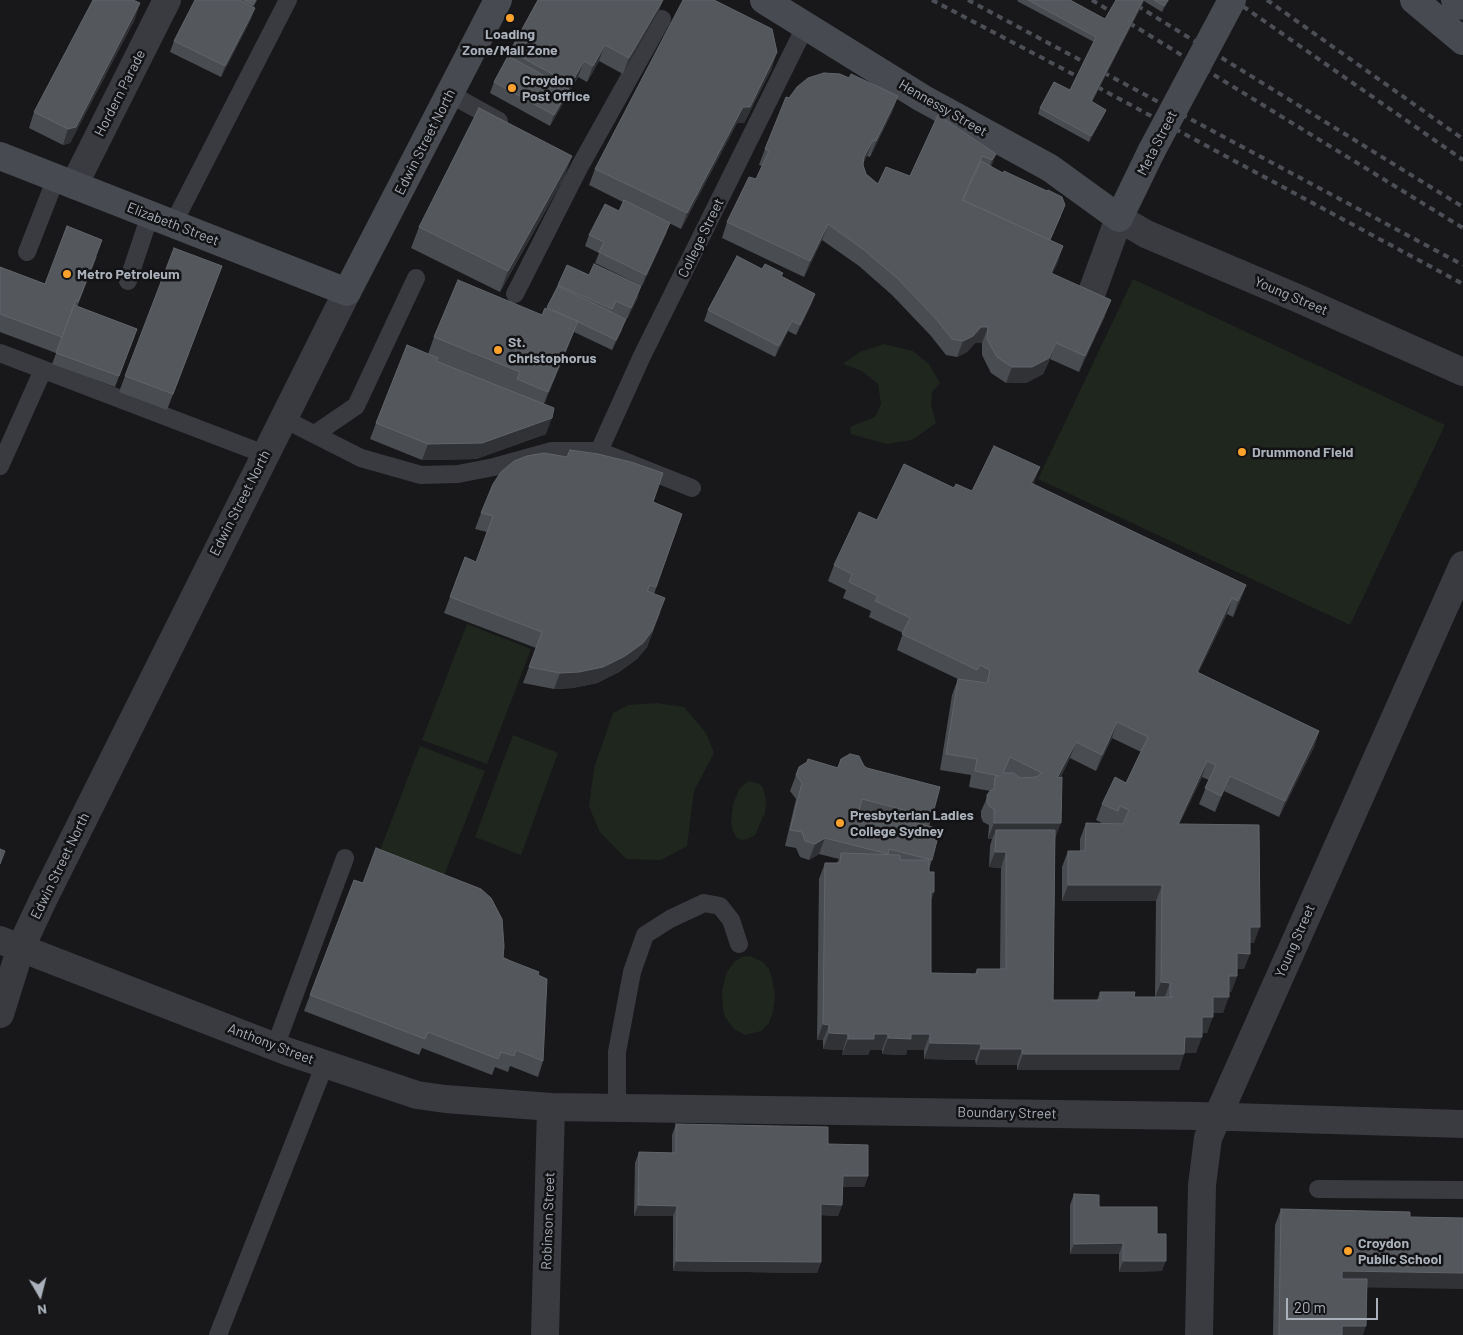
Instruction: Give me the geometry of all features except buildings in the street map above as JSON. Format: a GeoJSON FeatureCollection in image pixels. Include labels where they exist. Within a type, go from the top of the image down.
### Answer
{"type":"FeatureCollection","features":[{"type":"Feature","properties":{"kind":"street","name":"Hordern Parade"},"geometry":{"type":"LineString","coordinates":[[65,182],[166,0]]}},
{"type":"Feature","properties":{"kind":"street","name":"Edwin Street North"},"geometry":{"type":"LineString","coordinates":[[0,1014],[11,944],[43,900],[264,454],[284,419],[347,292],[498,0]]}},
{"type":"Feature","properties":{"kind":"street","name":"Hennessy Street"},"geometry":{"type":"LineString","coordinates":[[764,0],[922,98],[1050,168],[1119,218]]}},
{"type":"Feature","properties":{"kind":"street","name":"Meta Street"},"geometry":{"type":"LineString","coordinates":[[1092,292],[1119,218],[1151,152],[1232,0]]}},
{"type":"Feature","properties":{"kind":"street"},"geometry":{"type":"LineString","coordinates":[[1414,0],[1463,40]]}},
{"type":"Feature","properties":{"kind":"street"},"geometry":{"type":"LineString","coordinates":[[1455,0],[1463,6]]}},
{"type":"Feature","properties":{"kind":"street","name":"Elizabeth Street"},"geometry":{"type":"LineString","coordinates":[[0,156],[347,292]]}},
{"type":"Feature","properties":{"kind":"street","name":"Young Street"},"geometry":{"type":"LineString","coordinates":[[1119,218],[1146,234],[1297,298],[1463,372]]}},
{"type":"Feature","properties":{"kind":"street","name":"Young Street"},"geometry":{"type":"LineString","coordinates":[[1199,1335],[1203,1171],[1208,1138],[1461,574]]}},
{"type":"Feature","properties":{"kind":"street","name":"Anthony Street"},"geometry":{"type":"LineString","coordinates":[[11,944],[275,1047],[417,1095],[476,1103],[551,1107]]}},
{"type":"Feature","properties":{"kind":"street","name":"Boundary Street"},"geometry":{"type":"LineString","coordinates":[[551,1107],[1217,1116],[1463,1124]]}},
{"type":"Feature","properties":{"kind":"street","name":"Robinson Street"},"geometry":{"type":"LineString","coordinates":[[545,1335],[551,1107]]}},
{"type":"Feature","properties":{"kind":"lane"},"geometry":{"type":"LineString","coordinates":[[128,281],[288,0]]}},
{"type":"Feature","properties":{"kind":"lane"},"geometry":{"type":"LineString","coordinates":[[515,294],[580,166],[662,19]]}},
{"type":"Feature","properties":{"kind":"lane","name":"College Street"},"geometry":{"type":"LineString","coordinates":[[599,451],[642,356],[806,25]]}},
{"type":"Feature","properties":{"kind":"lane"},"geometry":{"type":"LineString","coordinates":[[450,94],[511,127]]}},
{"type":"Feature","properties":{"kind":"lane"},"geometry":{"type":"LineString","coordinates":[[563,156],[580,166]]}},
{"type":"Feature","properties":{"kind":"lane"},"geometry":{"type":"LineString","coordinates":[[27,252],[65,182]]}},
{"type":"Feature","properties":{"kind":"lane"},"geometry":{"type":"LineString","coordinates":[[315,434],[356,406],[416,278]]}},
{"type":"Feature","properties":{"kind":"lane"},"geometry":{"type":"LineString","coordinates":[[0,353],[264,454]]}},
{"type":"Feature","properties":{"kind":"lane"},"geometry":{"type":"LineString","coordinates":[[0,466],[43,370]]}},
{"type":"Feature","properties":{"kind":"lane"},"geometry":{"type":"LineString","coordinates":[[284,419],[361,458],[421,475],[458,474],[494,468],[552,451],[599,451],[692,488]]}},
{"type":"Feature","properties":{"kind":"lane"},"geometry":{"type":"LineString","coordinates":[[275,1047],[345,858]]}},
{"type":"Feature","properties":{"kind":"lane"},"geometry":{"type":"LineString","coordinates":[[617,1108],[617,1052],[632,972],[645,934],[670,919],[704,904],[720,906],[731,920],[739,944]]}},
{"type":"Feature","properties":{"kind":"lane"},"geometry":{"type":"LineString","coordinates":[[218,1335],[325,1064]]}},
{"type":"Feature","properties":{"kind":"lane"},"geometry":{"type":"LineString","coordinates":[[1318,1189],[1463,1190]]}},
{"type":"Feature","properties":{"kind":"shaded area","name":"Drummond Field"},"geometry":{"type":"Polygon","coordinates":[[[1133,279],[1445,425],[1350,625],[1038,479],[1133,279]]]}},
{"type":"Feature","properties":{"kind":"shaded area"},"geometry":{"type":"Polygon","coordinates":[[[884,344],[913,351],[929,364],[940,383],[932,392],[931,405],[936,423],[912,440],[886,444],[851,434],[850,427],[875,417],[881,404],[878,384],[862,371],[843,364],[860,352],[884,344]]]}},
{"type":"Feature","properties":{"kind":"shaded area"},"geometry":{"type":"Polygon","coordinates":[[[467,624],[531,649],[487,764],[422,740],[467,624]]]}},
{"type":"Feature","properties":{"kind":"shaded area"},"geometry":{"type":"Polygon","coordinates":[[[656,703],[684,707],[706,733],[714,753],[694,791],[687,846],[661,860],[626,859],[600,832],[589,807],[594,768],[613,713],[628,705],[656,703]]]}},
{"type":"Feature","properties":{"kind":"shaded area"},"geometry":{"type":"Polygon","coordinates":[[[513,735],[558,753],[521,855],[475,837],[513,735]]]}},
{"type":"Feature","properties":{"kind":"shaded area"},"geometry":{"type":"Polygon","coordinates":[[[420,746],[485,771],[440,886],[376,861],[420,746]]]}},
{"type":"Feature","properties":{"kind":"shaded area"},"geometry":{"type":"Polygon","coordinates":[[[749,781],[760,784],[763,788],[766,800],[765,813],[755,835],[742,840],[736,837],[731,823],[733,804],[740,788],[749,781]]]}},
{"type":"Feature","properties":{"kind":"shaded area"},"geometry":{"type":"Polygon","coordinates":[[[750,956],[763,962],[769,969],[775,997],[769,1023],[761,1031],[745,1035],[734,1029],[725,1017],[722,991],[726,974],[734,962],[742,957],[750,956]]]}},
{"type":"Feature","properties":{"kind":"railway"},"geometry":{"type":"LineString","coordinates":[[932,0],[1463,284]]}},
{"type":"Feature","properties":{"kind":"railway"},"geometry":{"type":"LineString","coordinates":[[968,0],[1463,265]]}},
{"type":"Feature","properties":{"kind":"railway"},"geometry":{"type":"LineString","coordinates":[[1092,0],[1463,228]]}},
{"type":"Feature","properties":{"kind":"railway"},"geometry":{"type":"LineString","coordinates":[[1128,0],[1463,207]]}},
{"type":"Feature","properties":{"kind":"railway"},"geometry":{"type":"LineString","coordinates":[[1234,0],[1463,160]]}},
{"type":"Feature","properties":{"kind":"railway"},"geometry":{"type":"LineString","coordinates":[[1267,0],[1463,139]]}},
{"type":"Feature","properties":{"kind":"place","name":"Loading Zone/Mail Zone"},"geometry":{"type":"Point","coordinates":[510,18]}},
{"type":"Feature","properties":{"kind":"place","name":"Croydon Post Office"},"geometry":{"type":"Point","coordinates":[512,88]}},
{"type":"Feature","properties":{"kind":"place","name":"Metro Petroleum"},"geometry":{"type":"Point","coordinates":[67,274]}},
{"type":"Feature","properties":{"kind":"place","name":"St. Christophorus"},"geometry":{"type":"Point","coordinates":[498,350]}},
{"type":"Feature","properties":{"kind":"place","name":"Drummond Field"},"geometry":{"type":"Point","coordinates":[1242,452]}},
{"type":"Feature","properties":{"kind":"place","name":"Presbyterian Ladies College Sydney"},"geometry":{"type":"Point","coordinates":[840,823]}},
{"type":"Feature","properties":{"kind":"place","name":"Croydon Public School"},"geometry":{"type":"Point","coordinates":[1348,1251]}}]}
